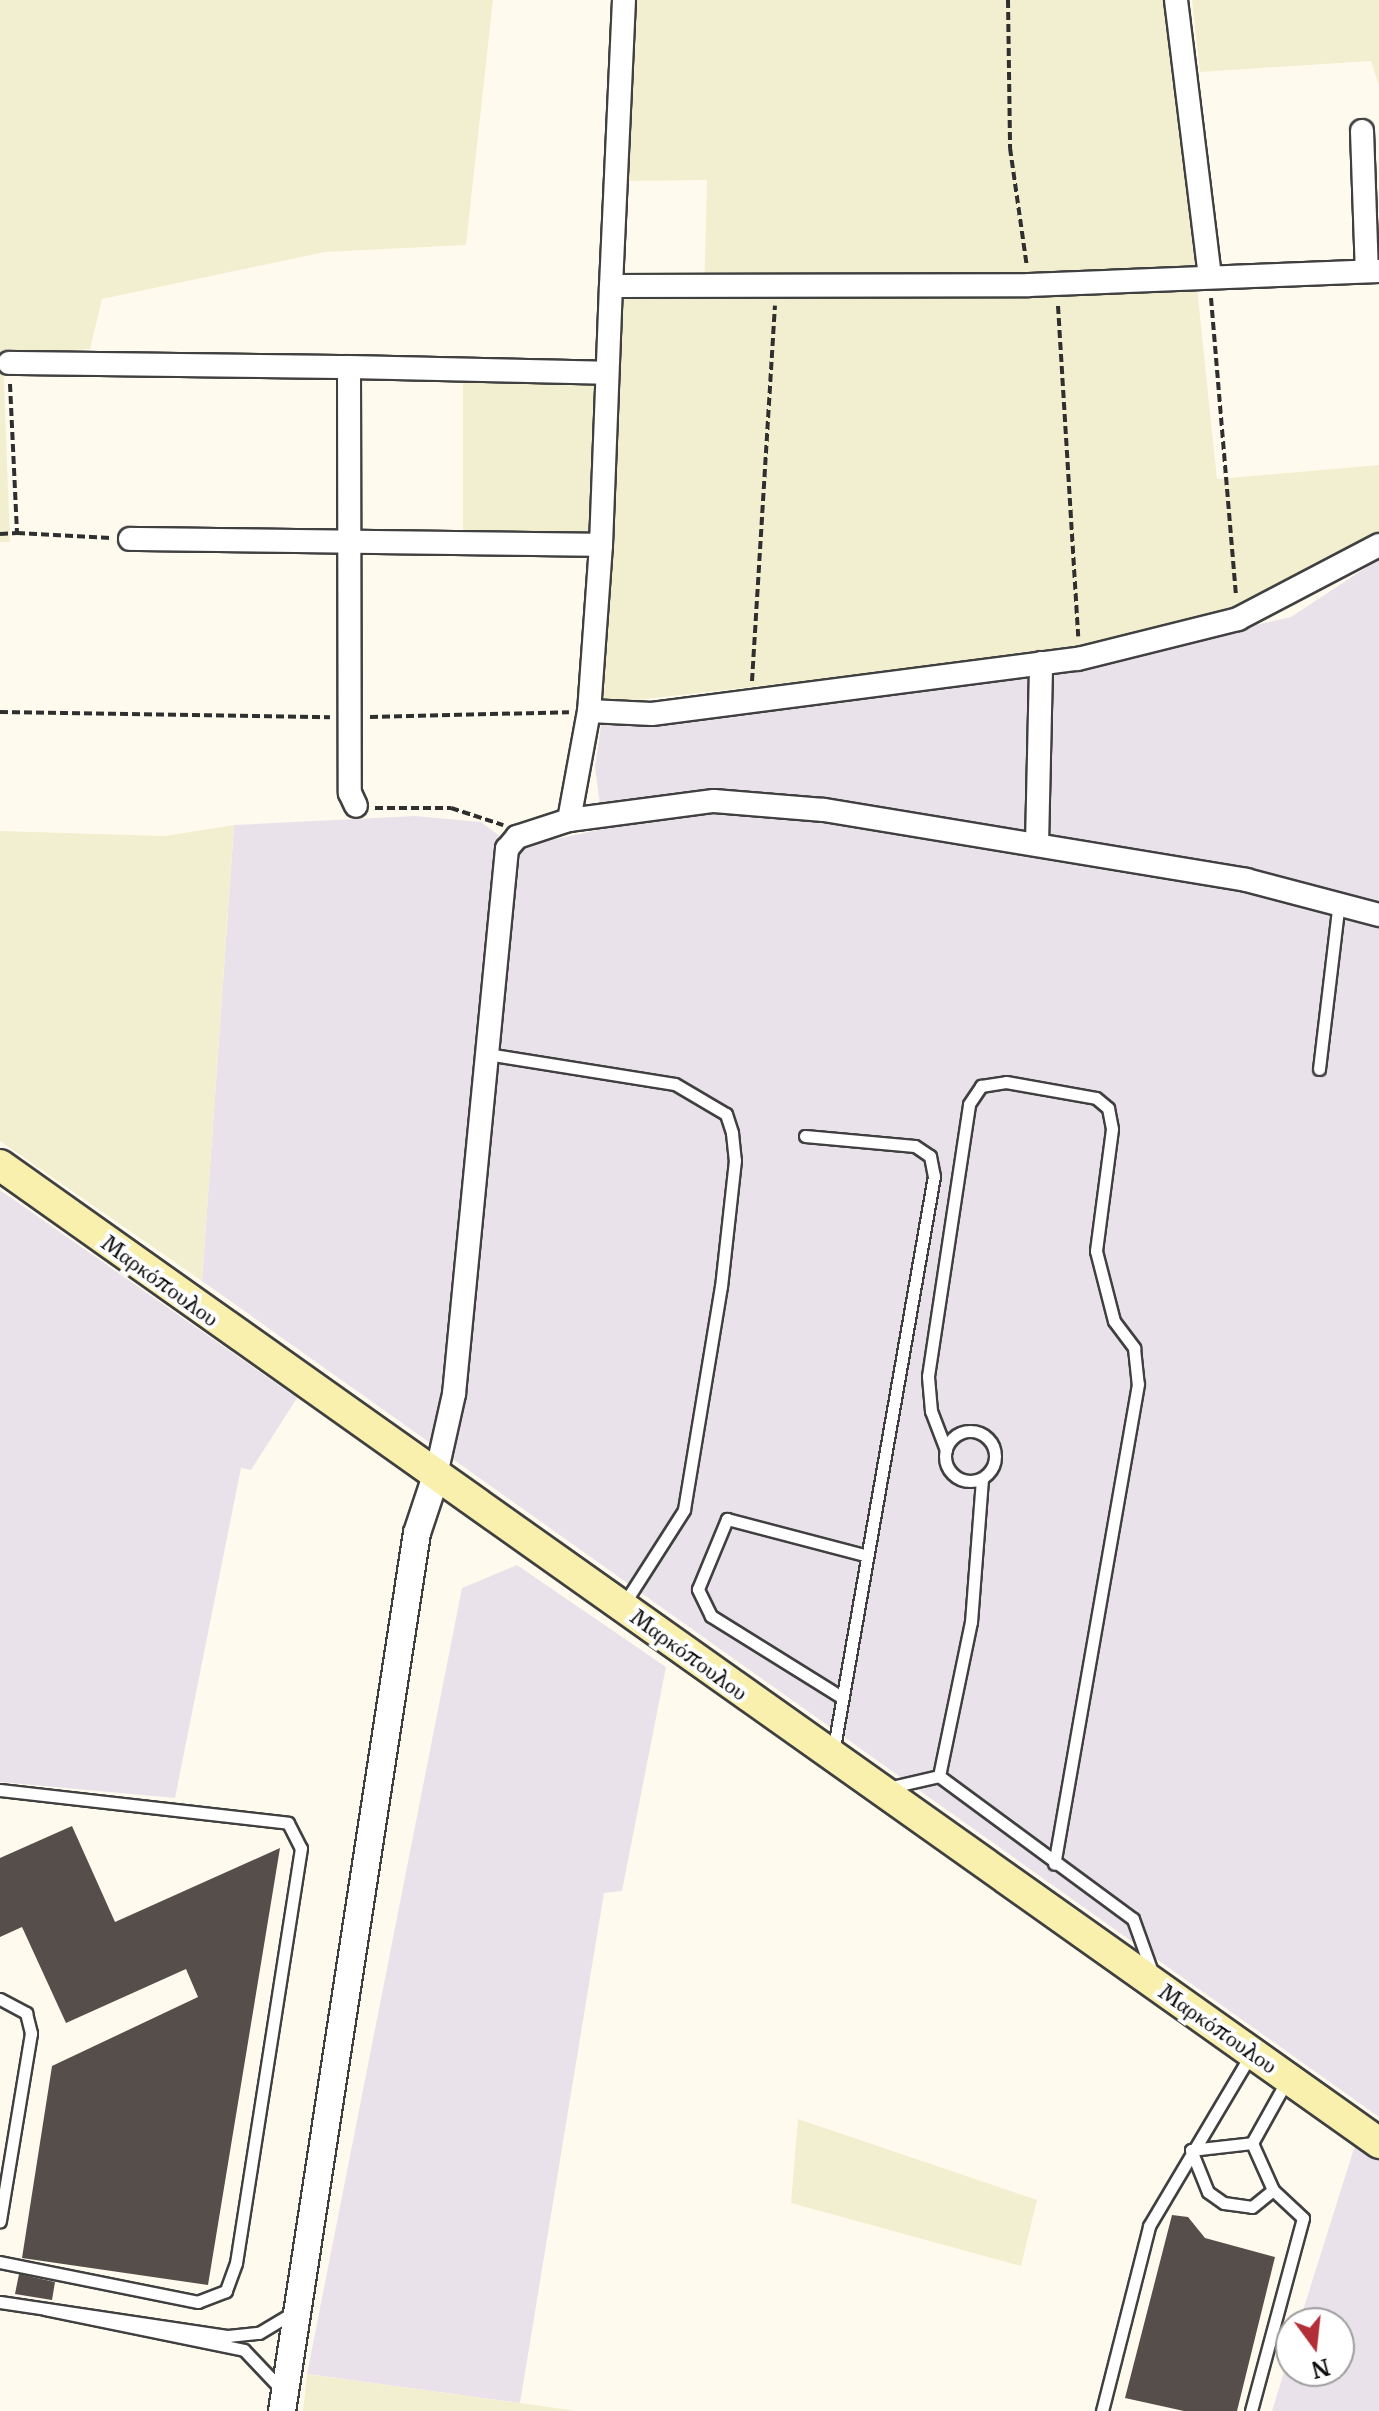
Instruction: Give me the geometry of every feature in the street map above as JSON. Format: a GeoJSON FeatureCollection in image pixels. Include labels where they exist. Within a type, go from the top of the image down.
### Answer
{"type":"FeatureCollection","features":[{"type":"Feature","properties":{"kind":"main road","name":"Μαρκόπουλου"},"geometry":{"type":"LineString","coordinates":[[0,1165],[435,1479],[1379,2143]]}},
{"type":"Feature","properties":{"kind":"street"},"geometry":{"type":"LineString","coordinates":[[569,820],[589,711],[601,545],[624,0]]}},
{"type":"Feature","properties":{"kind":"street"},"geometry":{"type":"LineString","coordinates":[[1176,0],[1210,276]]}},
{"type":"Feature","properties":{"kind":"street"},"geometry":{"type":"LineString","coordinates":[[611,286],[1029,285],[1373,271],[1362,131]]}},
{"type":"Feature","properties":{"kind":"street"},"geometry":{"type":"LineString","coordinates":[[9,363],[606,373]]}},
{"type":"Feature","properties":{"kind":"street"},"geometry":{"type":"LineString","coordinates":[[349,367],[350,793],[356,806]]}},
{"type":"Feature","properties":{"kind":"street"},"geometry":{"type":"LineString","coordinates":[[130,539],[601,545]]}},
{"type":"Feature","properties":{"kind":"street"},"geometry":{"type":"LineString","coordinates":[[589,711],[652,714],[1078,659],[1238,619],[1379,545]]}},
{"type":"Feature","properties":{"kind":"street"},"geometry":{"type":"LineString","coordinates":[[1037,844],[1041,663]]}},
{"type":"Feature","properties":{"kind":"street"},"geometry":{"type":"LineString","coordinates":[[284,2403],[417,1533],[435,1479],[454,1394],[507,849],[517,837],[569,820],[714,801],[824,810],[1037,844],[1339,901],[1379,915]]}},
{"type":"Feature","properties":{"kind":"lane"},"geometry":{"type":"LineString","coordinates":[[1319,1069],[1339,901]]}},
{"type":"Feature","properties":{"kind":"lane"},"geometry":{"type":"LineString","coordinates":[[487,1054],[675,1084],[726,1114],[732,1133],[735,1160],[721,1286],[684,1510],[622,1608]]}},
{"type":"Feature","properties":{"kind":"lane"},"geometry":{"type":"LineString","coordinates":[[982,1478],[952,1473],[931,1411],[928,1376],[969,1104],[981,1086],[1006,1082],[1096,1098],[1108,1108],[1112,1129],[1096,1251],[1114,1321],[1134,1348],[1138,1384],[1054,1864]]}},
{"type":"Feature","properties":{"kind":"lane"},"geometry":{"type":"LineString","coordinates":[[805,1136],[915,1146],[930,1156],[934,1176],[838,1695],[832,1758]]}},
{"type":"Feature","properties":{"kind":"lane"},"geometry":{"type":"LineString","coordinates":[[939,1776],[971,1622],[982,1478],[995,1459],[986,1437],[962,1432],[946,1450]]}},
{"type":"Feature","properties":{"kind":"lane"},"geometry":{"type":"LineString","coordinates":[[838,1695],[711,1616],[698,1589],[727,1519],[864,1555]]}},
{"type":"Feature","properties":{"kind":"lane"},"geometry":{"type":"LineString","coordinates":[[939,1776],[1054,1864],[1133,1919],[1158,1987]]}},
{"type":"Feature","properties":{"kind":"lane"},"geometry":{"type":"LineString","coordinates":[[878,1790],[939,1776]]}},
{"type":"Feature","properties":{"kind":"lane"},"geometry":{"type":"LineString","coordinates":[[0,1790],[288,1823],[301,1848],[236,2263],[226,2291],[198,2302],[0,2262]]}},
{"type":"Feature","properties":{"kind":"lane"},"geometry":{"type":"LineString","coordinates":[[0,1999],[26,2013],[31,2033],[0,2221]]}},
{"type":"Feature","properties":{"kind":"lane"},"geometry":{"type":"LineString","coordinates":[[1102,2411],[1149,2226],[1191,2150],[1251,2053]]}},
{"type":"Feature","properties":{"kind":"lane"},"geometry":{"type":"LineString","coordinates":[[1252,2143],[1288,2079]]}},
{"type":"Feature","properties":{"kind":"lane"},"geometry":{"type":"LineString","coordinates":[[1191,2150],[1252,2143]]}},
{"type":"Feature","properties":{"kind":"lane"},"geometry":{"type":"LineString","coordinates":[[1251,2411],[1302,2230],[1298,2209],[1273,2190],[1252,2143]]}},
{"type":"Feature","properties":{"kind":"lane"},"geometry":{"type":"LineString","coordinates":[[1191,2150],[1208,2192],[1224,2203],[1252,2207],[1273,2190]]}},
{"type":"Feature","properties":{"kind":"lane"},"geometry":{"type":"LineString","coordinates":[[0,2302],[243,2336],[299,2308]]}},
{"type":"Feature","properties":{"kind":"lane"},"geometry":{"type":"LineString","coordinates":[[45,2309],[244,2350],[284,2403]]}},
{"type":"Feature","properties":{"kind":"path"},"geometry":{"type":"LineString","coordinates":[[1008,0],[1010,148],[1029,285]]}},
{"type":"Feature","properties":{"kind":"path"},"geometry":{"type":"LineString","coordinates":[[1210,276],[1238,619]]}},
{"type":"Feature","properties":{"kind":"path"},"geometry":{"type":"LineString","coordinates":[[1056,283],[1078,659]]}},
{"type":"Feature","properties":{"kind":"path"},"geometry":{"type":"LineString","coordinates":[[750,699],[776,284]]}},
{"type":"Feature","properties":{"kind":"path"},"geometry":{"type":"LineString","coordinates":[[9,363],[17,533]]}},
{"type":"Feature","properties":{"kind":"path"},"geometry":{"type":"LineString","coordinates":[[0,534],[130,539]]}},
{"type":"Feature","properties":{"kind":"path"},"geometry":{"type":"LineString","coordinates":[[0,712],[350,717],[589,711]]}},
{"type":"Feature","properties":{"kind":"path"},"geometry":{"type":"LineString","coordinates":[[356,806],[451,808],[493,817],[517,837]]}},
{"type":"Feature","properties":{"kind":"shaded area"},"geometry":{"type":"Polygon","coordinates":[[[0,0],[493,0],[466,245],[325,252],[102,299],[90,349],[3,354],[10,542],[0,542],[0,0]]]}},
{"type":"Feature","properties":{"kind":"shaded area"},"geometry":{"type":"Polygon","coordinates":[[[634,0],[1167,0],[1217,479],[1379,465],[1379,534],[1226,613],[1085,649],[601,704],[610,536],[463,534],[463,377],[618,380],[623,298],[704,296],[707,180],[629,181],[634,0]]]}},
{"type":"Feature","properties":{"kind":"shaded area"},"geometry":{"type":"Polygon","coordinates":[[[1192,0],[1379,0],[1379,86],[1371,61],[1200,72],[1192,0]]]}},
{"type":"Feature","properties":{"kind":"shaded area"},"geometry":{"type":"Polygon","coordinates":[[[1379,559],[1379,2117],[202,1281],[234,825],[415,816],[481,822],[501,837],[556,839],[603,829],[595,767],[602,719],[1086,664],[1291,617],[1379,559]]]}},
{"type":"Feature","properties":{"kind":"shaded area"},"geometry":{"type":"Polygon","coordinates":[[[234,825],[202,1281],[0,1141],[0,831],[165,836],[234,825]]]}},
{"type":"Feature","properties":{"kind":"shaded area"},"geometry":{"type":"Polygon","coordinates":[[[0,1190],[297,1398],[251,1470],[241,1468],[175,1798],[0,1782],[0,1190]]]}},
{"type":"Feature","properties":{"kind":"shaded area"},"geometry":{"type":"Polygon","coordinates":[[[517,1565],[666,1667],[622,1891],[604,1893],[520,2403],[307,2374],[462,1588],[517,1565]]]}},
{"type":"Feature","properties":{"kind":"shaded area"},"geometry":{"type":"Polygon","coordinates":[[[798,2119],[1037,2200],[1021,2266],[791,2203],[798,2119]]]}},
{"type":"Feature","properties":{"kind":"shaded area"},"geometry":{"type":"Polygon","coordinates":[[[1356,2142],[1379,2159],[1379,2411],[1272,2411],[1279,2387],[1355,2387],[1355,2307],[1304,2307],[1356,2142]]]}},
{"type":"Feature","properties":{"kind":"shaded area"},"geometry":{"type":"Polygon","coordinates":[[[307,2374],[520,2403],[577,2411],[303,2411],[307,2374]]]}},
{"type":"Feature","properties":{"kind":"building"},"geometry":{"type":"Polygon","coordinates":[[[72,1826],[115,1922],[280,1848],[208,2285],[22,2258],[52,2066],[198,1997],[186,1969],[66,2023],[22,1927],[0,1937],[0,1858],[72,1826]]]}},
{"type":"Feature","properties":{"kind":"building"},"geometry":{"type":"Polygon","coordinates":[[[1172,2215],[1188,2217],[1205,2238],[1275,2257],[1237,2411],[1184,2411],[1125,2398],[1172,2215]]]}},
{"type":"Feature","properties":{"kind":"building"},"geometry":{"type":"Polygon","coordinates":[[[19,2274],[55,2282],[52,2300],[15,2294],[19,2274]]]}}]}
